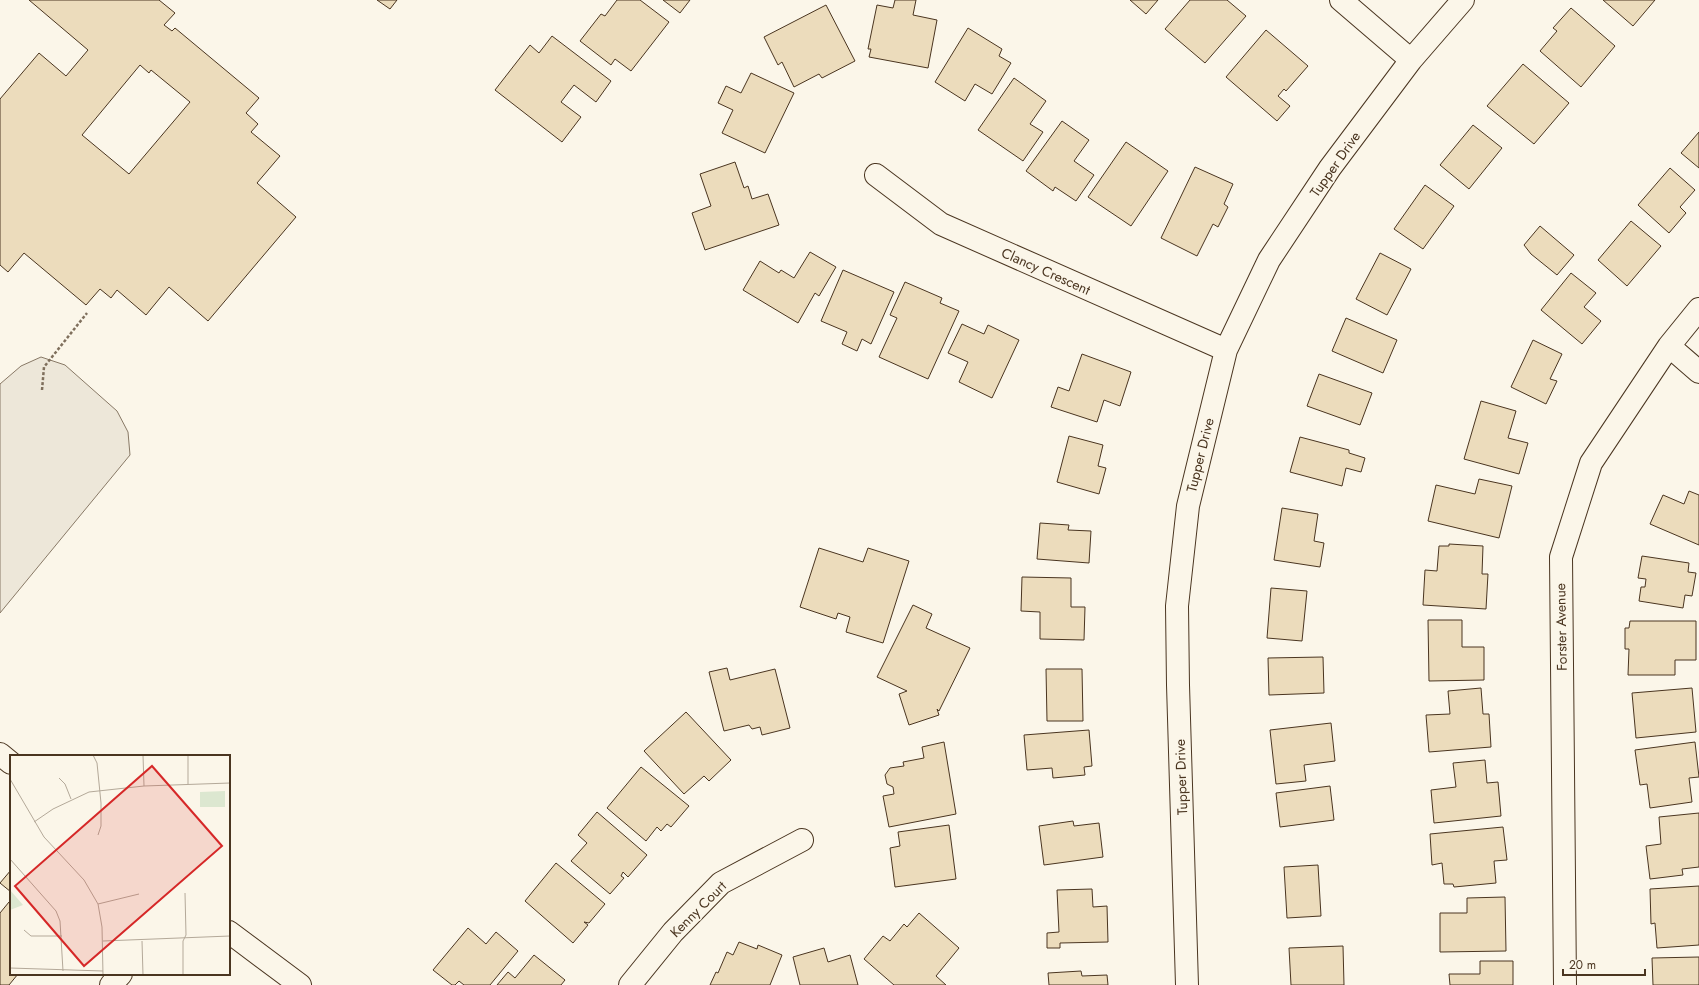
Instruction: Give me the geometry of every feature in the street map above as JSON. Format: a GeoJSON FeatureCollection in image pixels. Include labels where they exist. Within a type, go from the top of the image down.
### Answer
{"type":"FeatureCollection","features":[{"type":"Feature","properties":{"kind":"street"},"geometry":{"type":"LineString","coordinates":[[1341,0],[1411,60]]}},
{"type":"Feature","properties":{"kind":"street","name":"Tupper Drive"},"geometry":{"type":"LineString","coordinates":[[1187,985],[1177,606],[1188,506],[1226,350],[1269,260],[1330,168],[1411,60],[1463,0]]}},
{"type":"Feature","properties":{"kind":"street","name":"Clancy Crescent"},"geometry":{"type":"LineString","coordinates":[[876,175],[940,224],[1226,350]]}},
{"type":"Feature","properties":{"kind":"street","name":"Forster Avenue"},"geometry":{"type":"LineString","coordinates":[[1565,985],[1561,557],[1591,463],[1669,346],[1699,309]]}},
{"type":"Feature","properties":{"kind":"street"},"geometry":{"type":"LineString","coordinates":[[1669,346],[1699,372]]}},
{"type":"Feature","properties":{"kind":"street"},"geometry":{"type":"LineString","coordinates":[[0,754],[10,762]]}},
{"type":"Feature","properties":{"kind":"street","name":"Kenny Court"},"geometry":{"type":"LineString","coordinates":[[630,985],[673,932],[721,883],[802,840]]}},
{"type":"Feature","properties":{"kind":"street"},"geometry":{"type":"LineString","coordinates":[[230,933],[300,985]]}},
{"type":"Feature","properties":{"kind":"street"},"geometry":{"type":"LineString","coordinates":[[111,985],[120,975]]}},
{"type":"Feature","properties":{"kind":"path"},"geometry":{"type":"LineString","coordinates":[[42,390],[44,367],[87,313]]}},
{"type":"Feature","properties":{"kind":"shaded area"},"geometry":{"type":"Polygon","coordinates":[[[41,357],[65,365],[117,411],[128,432],[130,455],[0,613],[0,384],[21,366],[41,357]]]}},
{"type":"Feature","properties":{"kind":"building"},"geometry":{"type":"Polygon","coordinates":[[[29,0],[159,0],[175,13],[164,25],[172,31],[175,28],[259,98],[246,113],[258,124],[251,132],[280,156],[257,183],[296,217],[208,321],[169,287],[146,315],[117,290],[111,298],[100,289],[86,305],[24,253],[8,272],[0,265],[0,99],[39,53],[66,76],[88,50],[29,0]],[[140,65],[82,135],[129,174],[190,102],[151,70],[149,73],[140,65]]]}},
{"type":"Feature","properties":{"kind":"building"},"geometry":{"type":"Polygon","coordinates":[[[377,0],[397,0],[390,9],[377,0]]]}},
{"type":"Feature","properties":{"kind":"building"},"geometry":{"type":"Polygon","coordinates":[[[617,0],[640,0],[669,22],[631,71],[615,59],[611,65],[580,41],[601,14],[605,16],[617,0]]]}},
{"type":"Feature","properties":{"kind":"building"},"geometry":{"type":"Polygon","coordinates":[[[663,0],[690,0],[680,13],[663,0]]]}},
{"type":"Feature","properties":{"kind":"building"},"geometry":{"type":"Polygon","coordinates":[[[895,0],[916,0],[913,15],[937,20],[928,68],[869,57],[871,49],[868,49],[877,5],[893,8],[895,0]]]}},
{"type":"Feature","properties":{"kind":"building"},"geometry":{"type":"Polygon","coordinates":[[[1130,0],[1158,0],[1146,14],[1130,0]]]}},
{"type":"Feature","properties":{"kind":"building"},"geometry":{"type":"Polygon","coordinates":[[[1190,0],[1227,0],[1246,16],[1205,63],[1165,29],[1190,0]]]}},
{"type":"Feature","properties":{"kind":"building"},"geometry":{"type":"Polygon","coordinates":[[[1603,0],[1655,0],[1633,26],[1603,0]]]}},
{"type":"Feature","properties":{"kind":"building"},"geometry":{"type":"Polygon","coordinates":[[[826,5],[855,61],[822,78],[819,74],[794,87],[782,62],[778,65],[764,37],[826,5]]]}},
{"type":"Feature","properties":{"kind":"building"},"geometry":{"type":"Polygon","coordinates":[[[1571,8],[1615,46],[1581,87],[1540,51],[1557,31],[1553,28],[1571,8]]]}},
{"type":"Feature","properties":{"kind":"building"},"geometry":{"type":"Polygon","coordinates":[[[968,28],[1002,49],[999,56],[1011,63],[992,94],[975,84],[965,101],[935,82],[968,28]]]}},
{"type":"Feature","properties":{"kind":"building"},"geometry":{"type":"Polygon","coordinates":[[[1266,30],[1308,66],[1286,91],[1284,89],[1278,96],[1290,106],[1277,121],[1226,77],[1266,30]]]}},
{"type":"Feature","properties":{"kind":"building"},"geometry":{"type":"Polygon","coordinates":[[[552,36],[611,81],[596,102],[574,85],[561,102],[581,117],[562,142],[495,90],[530,45],[539,53],[552,36]]]}},
{"type":"Feature","properties":{"kind":"building"},"geometry":{"type":"Polygon","coordinates":[[[1523,64],[1569,103],[1534,144],[1487,106],[1523,64]]]}},
{"type":"Feature","properties":{"kind":"building"},"geometry":{"type":"Polygon","coordinates":[[[751,73],[794,93],[765,153],[722,133],[733,110],[718,103],[726,86],[741,93],[751,73]]]}},
{"type":"Feature","properties":{"kind":"building"},"geometry":{"type":"Polygon","coordinates":[[[1014,78],[1046,101],[1030,124],[1043,132],[1023,161],[978,130],[1014,78]]]}},
{"type":"Feature","properties":{"kind":"building"},"geometry":{"type":"Polygon","coordinates":[[[1062,121],[1089,140],[1074,161],[1094,175],[1076,201],[1055,187],[1053,191],[1026,171],[1062,121]]]}},
{"type":"Feature","properties":{"kind":"building"},"geometry":{"type":"Polygon","coordinates":[[[1473,125],[1502,148],[1469,189],[1440,165],[1473,125]]]}},
{"type":"Feature","properties":{"kind":"building"},"geometry":{"type":"Polygon","coordinates":[[[1699,132],[1699,168],[1681,153],[1699,132]]]}},
{"type":"Feature","properties":{"kind":"building"},"geometry":{"type":"Polygon","coordinates":[[[1126,142],[1168,171],[1131,226],[1088,197],[1126,142]]]}},
{"type":"Feature","properties":{"kind":"building"},"geometry":{"type":"Polygon","coordinates":[[[735,162],[744,188],[748,186],[752,199],[768,194],[779,225],[705,250],[692,213],[711,206],[700,174],[735,162]]]}},
{"type":"Feature","properties":{"kind":"building"},"geometry":{"type":"Polygon","coordinates":[[[1195,167],[1233,184],[1224,204],[1228,207],[1218,227],[1213,224],[1197,256],[1161,238],[1195,167]]]}},
{"type":"Feature","properties":{"kind":"building"},"geometry":{"type":"Polygon","coordinates":[[[1670,168],[1695,190],[1680,207],[1686,213],[1669,233],[1638,205],[1670,168]]]}},
{"type":"Feature","properties":{"kind":"building"},"geometry":{"type":"Polygon","coordinates":[[[1425,185],[1454,206],[1423,249],[1394,229],[1425,185]]]}},
{"type":"Feature","properties":{"kind":"building"},"geometry":{"type":"Polygon","coordinates":[[[1631,221],[1661,246],[1627,286],[1598,260],[1631,221]]]}},
{"type":"Feature","properties":{"kind":"building"},"geometry":{"type":"Polygon","coordinates":[[[1540,226],[1574,255],[1557,275],[1531,254],[1524,245],[1540,226]]]}},
{"type":"Feature","properties":{"kind":"building"},"geometry":{"type":"Polygon","coordinates":[[[810,252],[836,267],[819,296],[815,293],[798,323],[743,290],[760,261],[779,273],[781,270],[794,278],[810,252]]]}},
{"type":"Feature","properties":{"kind":"building"},"geometry":{"type":"Polygon","coordinates":[[[1380,253],[1411,269],[1387,315],[1356,299],[1380,253]]]}},
{"type":"Feature","properties":{"kind":"building"},"geometry":{"type":"Polygon","coordinates":[[[843,270],[894,292],[871,344],[862,339],[857,351],[842,344],[847,332],[821,321],[843,270]]]}},
{"type":"Feature","properties":{"kind":"building"},"geometry":{"type":"Polygon","coordinates":[[[1571,273],[1596,293],[1584,307],[1601,321],[1582,344],[1541,310],[1571,273]]]}},
{"type":"Feature","properties":{"kind":"building"},"geometry":{"type":"Polygon","coordinates":[[[905,282],[942,298],[940,303],[959,311],[928,379],[879,357],[897,318],[890,315],[905,282]]]}},
{"type":"Feature","properties":{"kind":"building"},"geometry":{"type":"Polygon","coordinates":[[[1346,318],[1397,340],[1383,373],[1332,351],[1346,318]]]}},
{"type":"Feature","properties":{"kind":"building"},"geometry":{"type":"Polygon","coordinates":[[[962,324],[984,334],[988,325],[1019,340],[992,398],[959,382],[968,362],[948,353],[962,324]]]}},
{"type":"Feature","properties":{"kind":"building"},"geometry":{"type":"Polygon","coordinates":[[[1533,340],[1562,354],[1550,379],[1557,381],[1546,404],[1511,387],[1533,340]]]}},
{"type":"Feature","properties":{"kind":"building"},"geometry":{"type":"Polygon","coordinates":[[[1082,354],[1131,372],[1120,406],[1104,400],[1097,422],[1051,407],[1058,387],[1069,391],[1082,354]]]}},
{"type":"Feature","properties":{"kind":"building"},"geometry":{"type":"Polygon","coordinates":[[[1319,374],[1372,393],[1360,425],[1307,406],[1319,374]]]}},
{"type":"Feature","properties":{"kind":"building"},"geometry":{"type":"Polygon","coordinates":[[[1481,401],[1516,411],[1508,438],[1528,443],[1519,474],[1464,459],[1481,401]]]}},
{"type":"Feature","properties":{"kind":"building"},"geometry":{"type":"Polygon","coordinates":[[[1069,436],[1103,445],[1098,466],[1106,468],[1099,494],[1057,482],[1069,436]]]}},
{"type":"Feature","properties":{"kind":"building"},"geometry":{"type":"Polygon","coordinates":[[[1300,437],[1349,450],[1349,453],[1365,458],[1361,472],[1346,468],[1342,486],[1290,472],[1300,437]]]}},
{"type":"Feature","properties":{"kind":"building"},"geometry":{"type":"Polygon","coordinates":[[[1479,479],[1512,486],[1499,538],[1428,521],[1436,485],[1475,494],[1479,479]]]}},
{"type":"Feature","properties":{"kind":"building"},"geometry":{"type":"Polygon","coordinates":[[[1689,491],[1699,495],[1699,545],[1650,524],[1663,495],[1684,504],[1689,491]]]}},
{"type":"Feature","properties":{"kind":"building"},"geometry":{"type":"Polygon","coordinates":[[[1282,508],[1318,514],[1314,541],[1324,543],[1320,567],[1274,560],[1282,508]]]}},
{"type":"Feature","properties":{"kind":"building"},"geometry":{"type":"Polygon","coordinates":[[[1040,523],[1069,525],[1068,530],[1091,531],[1089,563],[1037,559],[1040,523]]]}},
{"type":"Feature","properties":{"kind":"building"},"geometry":{"type":"Polygon","coordinates":[[[1449,544],[1483,546],[1482,574],[1488,574],[1486,609],[1423,605],[1425,570],[1437,571],[1439,546],[1449,546],[1449,544]]]}},
{"type":"Feature","properties":{"kind":"building"},"geometry":{"type":"Polygon","coordinates":[[[819,548],[863,562],[868,548],[909,561],[883,643],[846,632],[850,617],[838,613],[836,619],[800,607],[819,548]]]}},
{"type":"Feature","properties":{"kind":"building"},"geometry":{"type":"Polygon","coordinates":[[[1642,556],[1689,563],[1688,572],[1696,573],[1692,596],[1685,595],[1683,608],[1639,601],[1641,587],[1645,587],[1646,579],[1638,578],[1642,556]]]}},
{"type":"Feature","properties":{"kind":"building"},"geometry":{"type":"Polygon","coordinates":[[[1022,577],[1071,578],[1071,607],[1085,607],[1084,640],[1040,639],[1040,612],[1021,611],[1022,577]]]}},
{"type":"Feature","properties":{"kind":"building"},"geometry":{"type":"Polygon","coordinates":[[[1271,588],[1307,591],[1302,641],[1267,638],[1271,588]]]}},
{"type":"Feature","properties":{"kind":"building"},"geometry":{"type":"Polygon","coordinates":[[[913,605],[932,614],[926,628],[970,648],[939,711],[937,709],[939,715],[909,725],[899,694],[907,691],[877,677],[913,605]]]}},
{"type":"Feature","properties":{"kind":"building"},"geometry":{"type":"Polygon","coordinates":[[[1428,620],[1462,620],[1462,647],[1484,647],[1484,680],[1429,681],[1428,620]]]}},
{"type":"Feature","properties":{"kind":"building"},"geometry":{"type":"Polygon","coordinates":[[[1630,621],[1696,621],[1696,660],[1675,660],[1675,675],[1628,675],[1629,649],[1625,649],[1625,628],[1629,628],[1630,621]]]}},
{"type":"Feature","properties":{"kind":"building"},"geometry":{"type":"Polygon","coordinates":[[[1323,657],[1324,693],[1269,695],[1268,658],[1323,657]]]}},
{"type":"Feature","properties":{"kind":"building"},"geometry":{"type":"Polygon","coordinates":[[[727,668],[730,680],[775,669],[790,728],[762,735],[760,727],[752,729],[749,725],[724,731],[709,672],[727,668]]]}},
{"type":"Feature","properties":{"kind":"building"},"geometry":{"type":"Polygon","coordinates":[[[1046,669],[1082,669],[1083,721],[1047,721],[1046,669]]]}},
{"type":"Feature","properties":{"kind":"building"},"geometry":{"type":"Polygon","coordinates":[[[1481,688],[1483,714],[1489,714],[1491,747],[1429,752],[1426,715],[1450,714],[1448,691],[1481,688]]]}},
{"type":"Feature","properties":{"kind":"building"},"geometry":{"type":"Polygon","coordinates":[[[1692,688],[1696,732],[1636,738],[1632,693],[1692,688]]]}},
{"type":"Feature","properties":{"kind":"building"},"geometry":{"type":"Polygon","coordinates":[[[686,712],[731,760],[709,781],[704,776],[684,794],[644,751],[686,712]]]}},
{"type":"Feature","properties":{"kind":"building"},"geometry":{"type":"Polygon","coordinates":[[[1331,723],[1335,761],[1304,765],[1306,781],[1276,784],[1270,730],[1331,723]]]}},
{"type":"Feature","properties":{"kind":"building"},"geometry":{"type":"Polygon","coordinates":[[[1089,730],[1092,766],[1084,767],[1085,775],[1053,778],[1052,768],[1027,770],[1024,735],[1089,730]]]}},
{"type":"Feature","properties":{"kind":"building"},"geometry":{"type":"Polygon","coordinates":[[[944,742],[956,814],[889,827],[883,796],[894,794],[893,787],[887,784],[885,775],[890,768],[904,766],[903,762],[924,758],[922,747],[944,742]]]}},
{"type":"Feature","properties":{"kind":"building"},"geometry":{"type":"Polygon","coordinates":[[[1695,742],[1699,777],[1689,778],[1692,802],[1650,808],[1647,784],[1640,785],[1635,750],[1695,742]]]}},
{"type":"Feature","properties":{"kind":"building"},"geometry":{"type":"Polygon","coordinates":[[[1485,760],[1487,783],[1498,782],[1501,816],[1434,823],[1431,790],[1456,787],[1453,763],[1485,760]]]}},
{"type":"Feature","properties":{"kind":"building"},"geometry":{"type":"Polygon","coordinates":[[[641,767],[689,806],[671,827],[667,824],[661,831],[657,827],[646,841],[607,808],[641,767]]]}},
{"type":"Feature","properties":{"kind":"building"},"geometry":{"type":"Polygon","coordinates":[[[1330,786],[1334,820],[1280,827],[1276,793],[1330,786]]]}},
{"type":"Feature","properties":{"kind":"building"},"geometry":{"type":"Polygon","coordinates":[[[597,812],[647,855],[628,877],[623,872],[621,876],[624,878],[610,894],[571,861],[587,843],[578,835],[597,812]]]}},
{"type":"Feature","properties":{"kind":"building"},"geometry":{"type":"Polygon","coordinates":[[[1699,813],[1699,867],[1682,869],[1683,875],[1650,879],[1646,846],[1661,844],[1659,817],[1699,813]]]}},
{"type":"Feature","properties":{"kind":"building"},"geometry":{"type":"Polygon","coordinates":[[[1073,821],[1074,826],[1099,823],[1103,857],[1044,865],[1039,826],[1073,821]]]}},
{"type":"Feature","properties":{"kind":"building"},"geometry":{"type":"Polygon","coordinates":[[[949,825],[956,879],[895,887],[890,848],[900,846],[898,832],[949,825]]]}},
{"type":"Feature","properties":{"kind":"building"},"geometry":{"type":"Polygon","coordinates":[[[1503,827],[1507,860],[1494,861],[1496,883],[1454,887],[1453,884],[1444,884],[1442,863],[1432,865],[1430,834],[1503,827]]]}},
{"type":"Feature","properties":{"kind":"building"},"geometry":{"type":"Polygon","coordinates":[[[556,863],[605,904],[589,923],[584,922],[588,925],[573,943],[525,901],[556,863]]]}},
{"type":"Feature","properties":{"kind":"building"},"geometry":{"type":"Polygon","coordinates":[[[1318,865],[1321,916],[1287,918],[1284,867],[1318,865]]]}},
{"type":"Feature","properties":{"kind":"building"},"geometry":{"type":"Polygon","coordinates":[[[10,871],[10,891],[0,883],[10,871]]]}},
{"type":"Feature","properties":{"kind":"building"},"geometry":{"type":"Polygon","coordinates":[[[1699,886],[1699,945],[1657,948],[1655,923],[1651,924],[1650,889],[1699,886]]]}},
{"type":"Feature","properties":{"kind":"building"},"geometry":{"type":"Polygon","coordinates":[[[1092,889],[1093,907],[1107,906],[1108,942],[1060,943],[1060,948],[1047,948],[1047,933],[1059,932],[1057,890],[1092,889]]]}},
{"type":"Feature","properties":{"kind":"building"},"geometry":{"type":"Polygon","coordinates":[[[1505,897],[1506,951],[1440,952],[1440,913],[1467,913],[1467,898],[1505,897]]]}},
{"type":"Feature","properties":{"kind":"building"},"geometry":{"type":"Polygon","coordinates":[[[9,902],[10,975],[17,975],[9,985],[0,985],[0,913],[9,902]]]}},
{"type":"Feature","properties":{"kind":"building"},"geometry":{"type":"Polygon","coordinates":[[[919,913],[959,948],[936,976],[946,985],[894,985],[864,959],[883,936],[890,941],[904,924],[907,927],[919,913]]]}},
{"type":"Feature","properties":{"kind":"building"},"geometry":{"type":"Polygon","coordinates":[[[468,928],[486,944],[496,932],[518,951],[490,985],[464,985],[459,981],[455,985],[452,985],[433,970],[468,928]]]}},
{"type":"Feature","properties":{"kind":"building"},"geometry":{"type":"Polygon","coordinates":[[[739,942],[757,949],[758,945],[782,955],[770,985],[710,985],[716,972],[718,973],[727,952],[733,955],[739,942]]]}},
{"type":"Feature","properties":{"kind":"building"},"geometry":{"type":"Polygon","coordinates":[[[1343,946],[1344,985],[1291,985],[1289,948],[1343,946]]]}},
{"type":"Feature","properties":{"kind":"building"},"geometry":{"type":"Polygon","coordinates":[[[824,948],[828,962],[850,955],[858,985],[800,985],[793,957],[824,948]]]}},
{"type":"Feature","properties":{"kind":"building"},"geometry":{"type":"Polygon","coordinates":[[[534,955],[565,980],[561,985],[497,985],[508,972],[515,978],[534,955]]]}},
{"type":"Feature","properties":{"kind":"building"},"geometry":{"type":"Polygon","coordinates":[[[1699,957],[1699,985],[1653,985],[1652,958],[1699,957]]]}},
{"type":"Feature","properties":{"kind":"building"},"geometry":{"type":"Polygon","coordinates":[[[1480,961],[1513,961],[1513,985],[1450,985],[1449,974],[1480,974],[1480,961]]]}},
{"type":"Feature","properties":{"kind":"building"},"geometry":{"type":"Polygon","coordinates":[[[1081,971],[1082,976],[1107,975],[1108,985],[1049,985],[1048,973],[1081,971]]]}}]}
